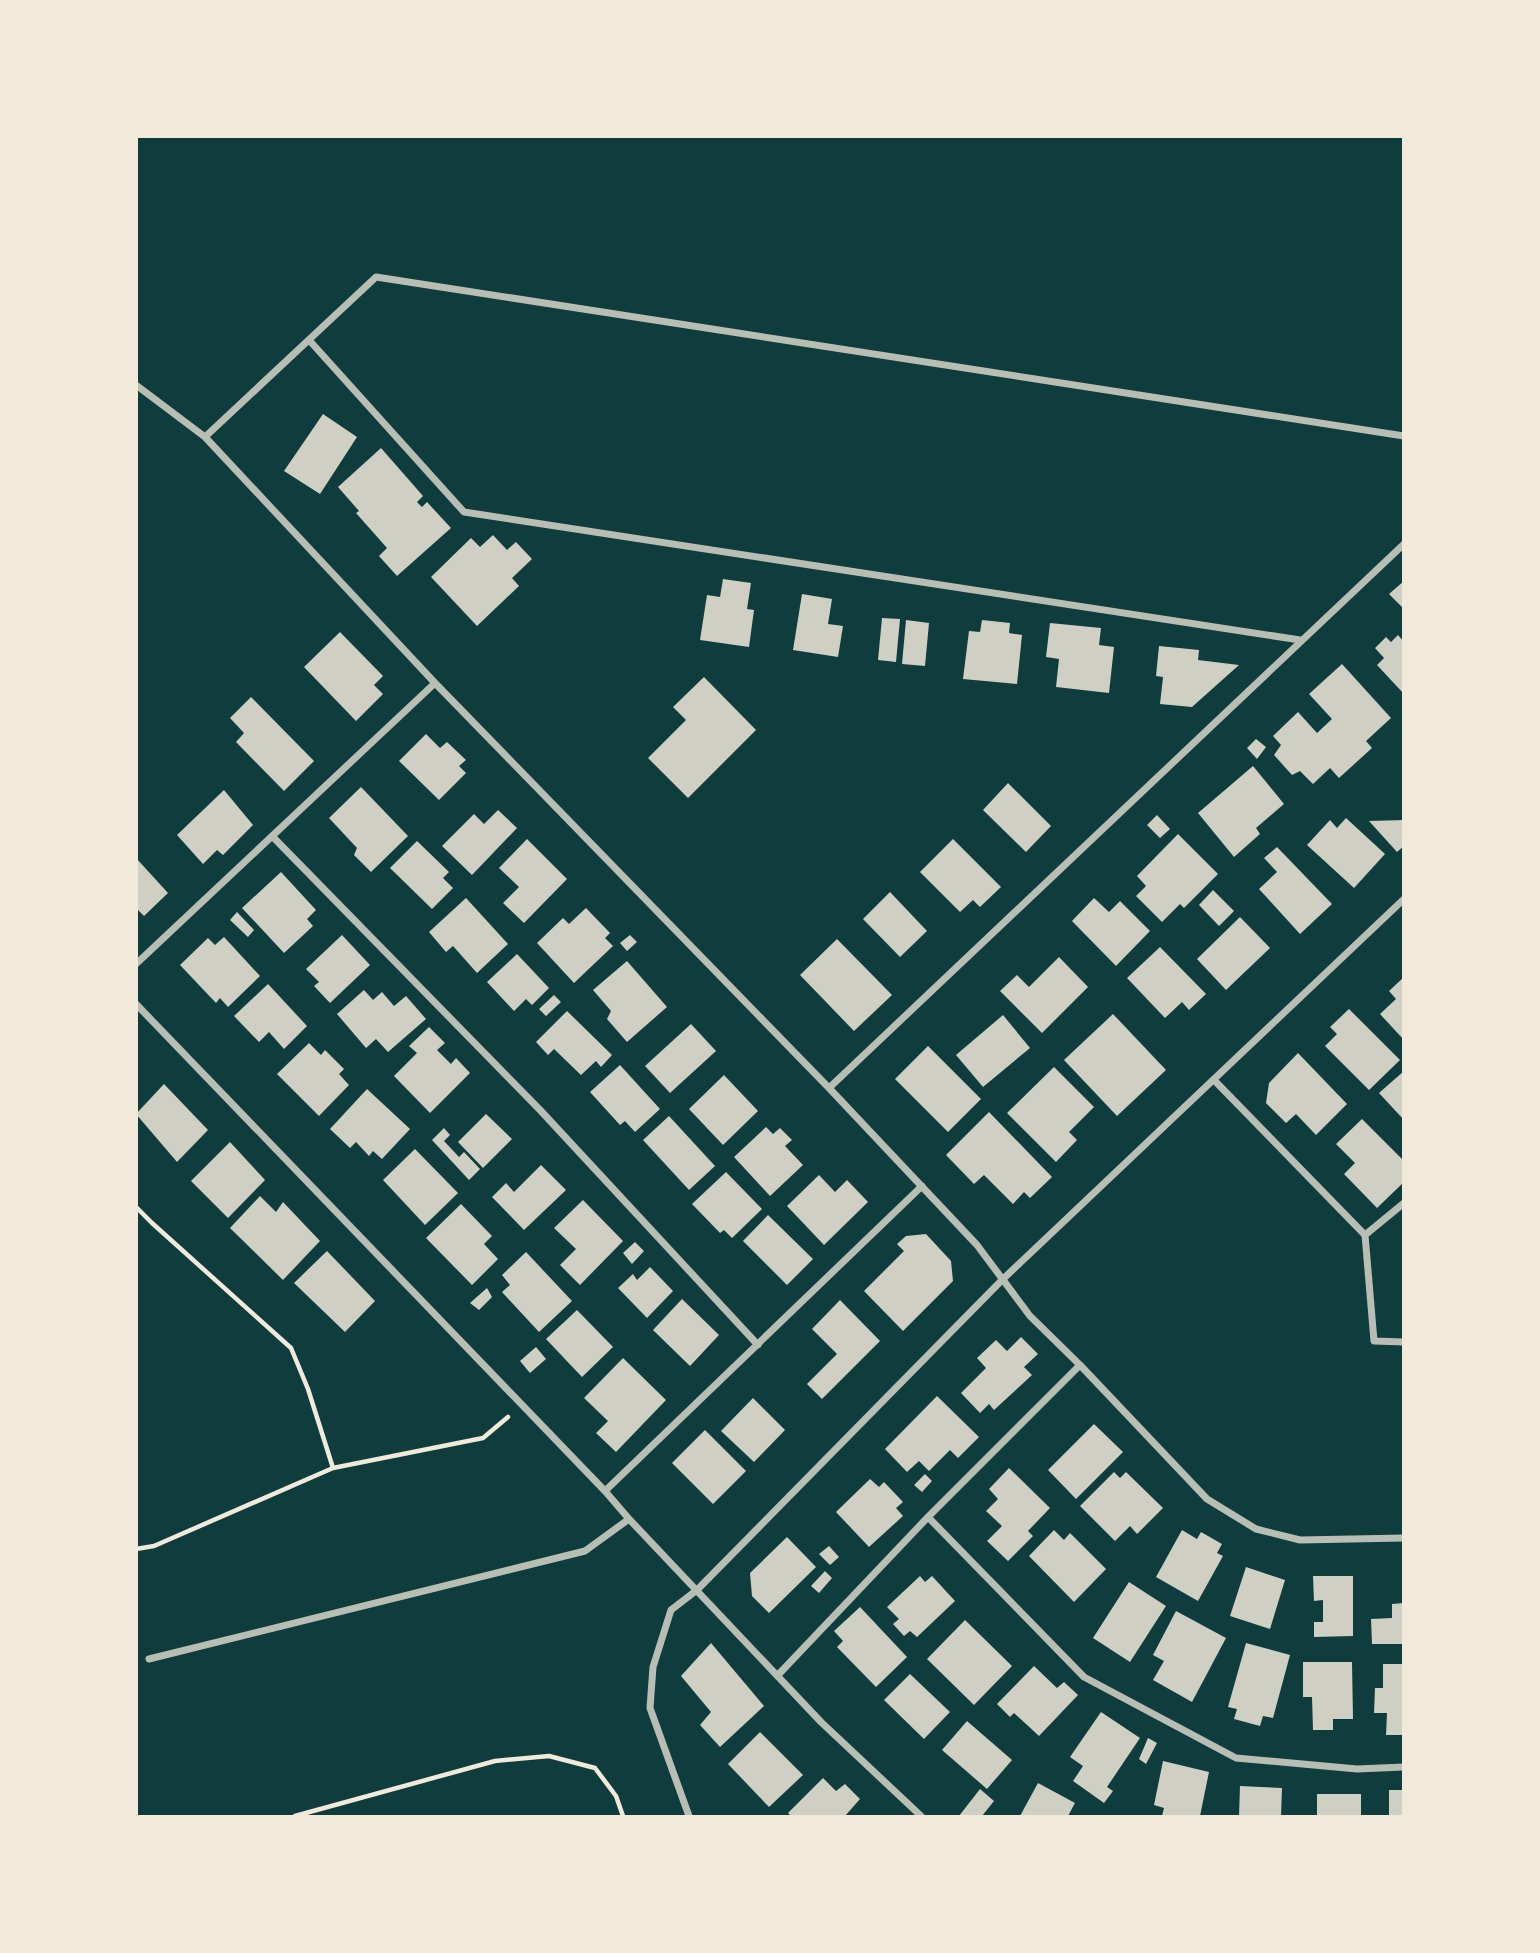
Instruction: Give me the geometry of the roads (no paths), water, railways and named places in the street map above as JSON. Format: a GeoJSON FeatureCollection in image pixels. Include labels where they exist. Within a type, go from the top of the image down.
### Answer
{"type":"FeatureCollection","features":[{"type":"Feature","properties":{"kind":"street"},"geometry":{"type":"LineString","coordinates":[[205,437],[376,277],[1404,436]]}},
{"type":"Feature","properties":{"kind":"street"},"geometry":{"type":"LineString","coordinates":[[309,340],[464,512],[1300,640]]}},
{"type":"Feature","properties":{"kind":"street"},"geometry":{"type":"LineString","coordinates":[[136,385],[205,437],[435,683],[922,1186],[977,1245],[1030,1316],[1208,1499],[1256,1529],[1300,1539],[1404,1538]]}},
{"type":"Feature","properties":{"kind":"street"},"geometry":{"type":"LineString","coordinates":[[829,1088],[1404,544]]}},
{"type":"Feature","properties":{"kind":"street"},"geometry":{"type":"LineString","coordinates":[[136,964],[435,683]]}},
{"type":"Feature","properties":{"kind":"street"},"geometry":{"type":"LineString","coordinates":[[272,836],[541,1111],[758,1345]]}},
{"type":"Feature","properties":{"kind":"street"},"geometry":{"type":"LineString","coordinates":[[689,1816],[650,1708],[653,1667],[671,1610],[697,1590],[1002,1280],[1404,899]]}},
{"type":"Feature","properties":{"kind":"street"},"geometry":{"type":"LineString","coordinates":[[136,1004],[605,1491],[821,1722],[921,1816]]}},
{"type":"Feature","properties":{"kind":"street"},"geometry":{"type":"LineString","coordinates":[[1214,1080],[1365,1235],[1374,1341],[1404,1342]]}},
{"type":"Feature","properties":{"kind":"street"},"geometry":{"type":"LineString","coordinates":[[605,1491],[922,1186]]}},
{"type":"Feature","properties":{"kind":"street"},"geometry":{"type":"LineString","coordinates":[[1365,1235],[1404,1203]]}},
{"type":"Feature","properties":{"kind":"street"},"geometry":{"type":"LineString","coordinates":[[778,1675],[928,1517],[1080,1365]]}},
{"type":"Feature","properties":{"kind":"street"},"geometry":{"type":"LineString","coordinates":[[928,1517],[1084,1677],[1236,1758],[1357,1769],[1404,1767]]}},
{"type":"Feature","properties":{"kind":"street"},"geometry":{"type":"LineString","coordinates":[[149,1659],[585,1551],[629,1519]]}}]}
